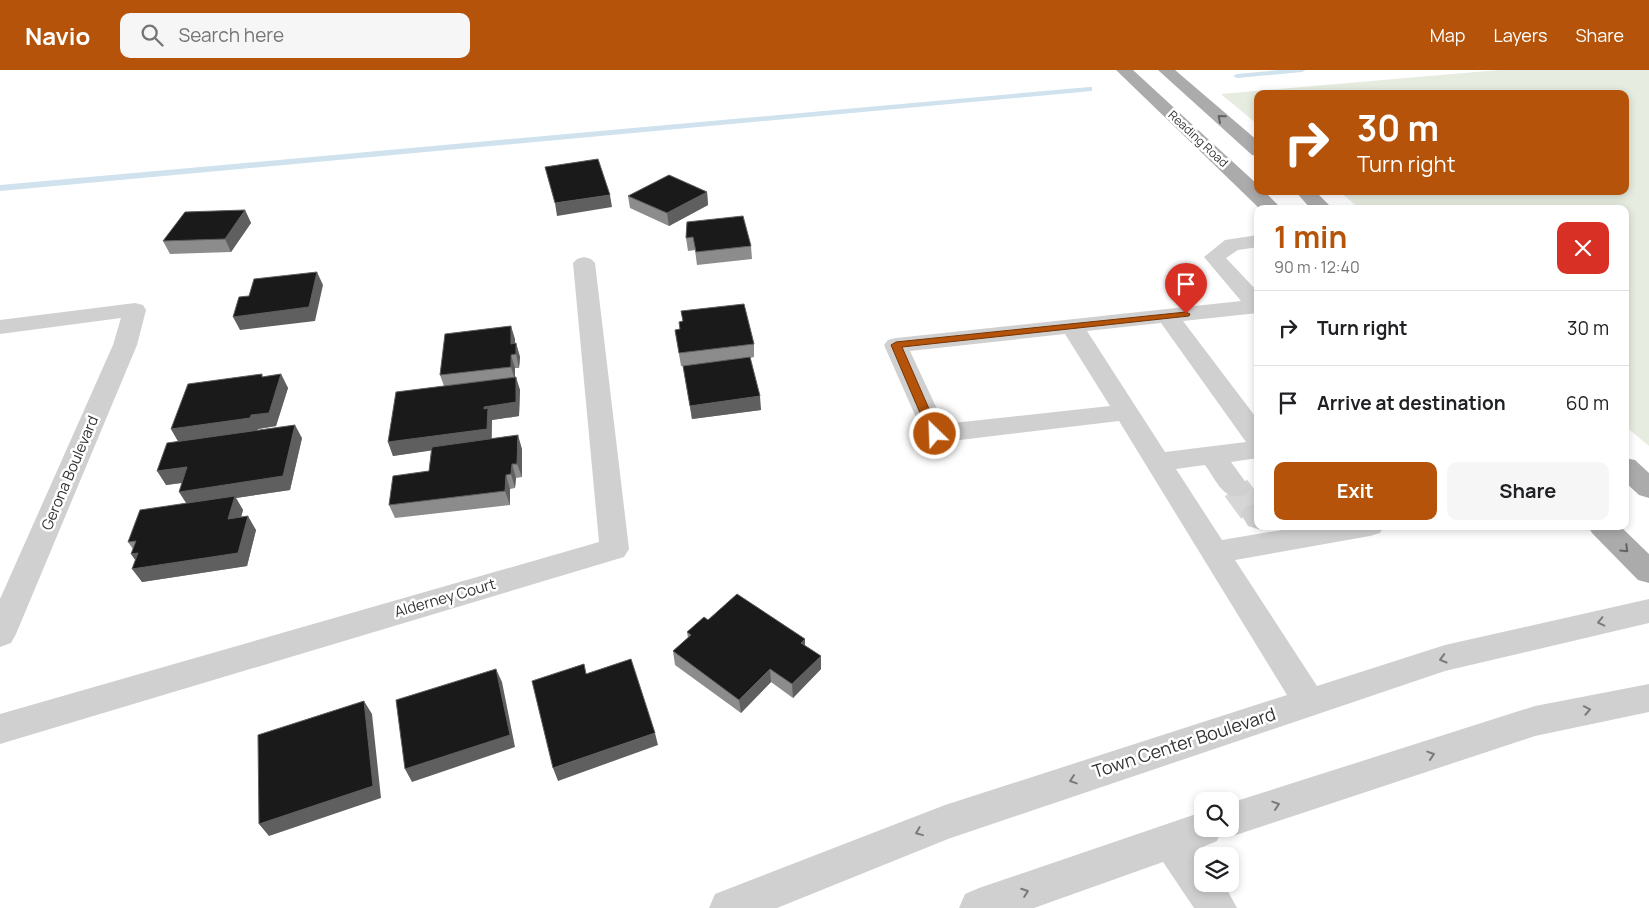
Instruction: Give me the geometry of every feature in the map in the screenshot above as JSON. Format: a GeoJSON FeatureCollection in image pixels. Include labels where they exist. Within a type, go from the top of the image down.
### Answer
{"type":"FeatureCollection","features":[{"type":"Feature","properties":{"kind":"main road","name":"Reading Road"},"geometry":{"type":"LineString","coordinates":[[1124,70],[1254,192]]}},
{"type":"Feature","properties":{"kind":"main road","name":"Reading Road"},"geometry":{"type":"LineString","coordinates":[[1166,70],[1254,147]]}},
{"type":"Feature","properties":{"kind":"main road","name":"Reading Road"},"geometry":{"type":"LineString","coordinates":[[1257,195],[1268,205]]}},
{"type":"Feature","properties":{"kind":"main road"},"geometry":{"type":"LineString","coordinates":[[1307,195],[1315,205]]}},
{"type":"Feature","properties":{"kind":"main road"},"geometry":{"type":"LineString","coordinates":[[1629,470],[1649,488]]}},
{"type":"Feature","properties":{"kind":"main road"},"geometry":{"type":"LineString","coordinates":[[1606,530],[1649,572]]}},
{"type":"Feature","properties":{"kind":"street"},"geometry":{"type":"LineString","coordinates":[[1254,241],[1232,244],[1214,257],[1254,303]]}},
{"type":"Feature","properties":{"kind":"street","name":"Alderney Court"},"geometry":{"type":"LineString","coordinates":[[0,729],[614,550],[584,263]]}},
{"type":"Feature","properties":{"kind":"street"},"geometry":{"type":"LineString","coordinates":[[1126,412],[935,434],[896,345],[1254,306]]}},
{"type":"Feature","properties":{"kind":"street","name":"Gerona Boulevard"},"geometry":{"type":"LineString","coordinates":[[0,327],[135,310],[125,344],[0,634]]}},
{"type":"Feature","properties":{"kind":"street"},"geometry":{"type":"LineString","coordinates":[[1168,317],[1254,434]]}},
{"type":"Feature","properties":{"kind":"street"},"geometry":{"type":"LineString","coordinates":[[1072,326],[1309,702]]}},
{"type":"Feature","properties":{"kind":"street"},"geometry":{"type":"LineString","coordinates":[[1158,462],[1254,450]]}},
{"type":"Feature","properties":{"kind":"street"},"geometry":{"type":"LineString","coordinates":[[1212,455],[1236,488]]}},
{"type":"Feature","properties":{"kind":"street"},"geometry":{"type":"LineString","coordinates":[[1215,552],[1254,530]]}},
{"type":"Feature","properties":{"kind":"street","name":"Town Center Boulevard"},"geometry":{"type":"LineString","coordinates":[[729,908],[945,822],[1445,658],[1649,611]]}},
{"type":"Feature","properties":{"kind":"street"},"geometry":{"type":"LineString","coordinates":[[1239,817],[1535,721],[1649,698]]}},
{"type":"Feature","properties":{"kind":"street"},"geometry":{"type":"LineString","coordinates":[[979,908],[1187,834],[1217,908]]}},
{"type":"Feature","properties":{"kind":"shaded area"},"geometry":{"type":"Polygon","coordinates":[[[1499,70],[1649,70],[1649,446],[1629,429],[1629,205],[1355,205],[1344,195],[1629,195],[1629,90],[1267,90],[1499,70]]]}},
{"type":"Feature","properties":{"kind":"shaded area"},"geometry":{"type":"Polygon","coordinates":[[[1254,91],[1254,122],[1221,94],[1254,91]]]}},
{"type":"Feature","properties":{"kind":"building"},"geometry":{"type":"Polygon","coordinates":[[[598,159],[610,195],[555,203],[545,167],[598,159]]]}},
{"type":"Feature","properties":{"kind":"building"},"geometry":{"type":"Polygon","coordinates":[[[669,175],[707,192],[667,213],[628,196],[669,175]]]}},
{"type":"Feature","properties":{"kind":"building"},"geometry":{"type":"Polygon","coordinates":[[[245,210],[225,239],[163,241],[185,212],[245,210]]]}},
{"type":"Feature","properties":{"kind":"building"},"geometry":{"type":"Polygon","coordinates":[[[743,216],[751,246],[696,252],[693,237],[686,238],[687,222],[743,216]]]}},
{"type":"Feature","properties":{"kind":"building"},"geometry":{"type":"Polygon","coordinates":[[[317,272],[309,307],[233,317],[239,297],[249,296],[254,279],[317,272]]]}},
{"type":"Feature","properties":{"kind":"building"},"geometry":{"type":"Polygon","coordinates":[[[744,304],[754,344],[679,353],[675,330],[680,329],[679,322],[683,321],[681,311],[744,304]]]}},
{"type":"Feature","properties":{"kind":"building"},"geometry":{"type":"Polygon","coordinates":[[[511,326],[511,344],[516,343],[516,354],[511,355],[511,367],[440,375],[445,334],[511,326]]]}},
{"type":"Feature","properties":{"kind":"building"},"geometry":{"type":"Polygon","coordinates":[[[750,357],[760,396],[690,406],[683,366],[750,357]]]}},
{"type":"Feature","properties":{"kind":"building"},"geometry":{"type":"Polygon","coordinates":[[[262,374],[262,377],[281,374],[269,413],[251,415],[250,418],[171,429],[188,384],[262,374]]]}},
{"type":"Feature","properties":{"kind":"building"},"geometry":{"type":"Polygon","coordinates":[[[516,377],[516,402],[484,407],[484,409],[488,408],[487,429],[388,442],[396,392],[516,377]]]}},
{"type":"Feature","properties":{"kind":"building"},"geometry":{"type":"Polygon","coordinates":[[[295,425],[283,476],[179,492],[187,467],[157,471],[167,443],[295,425]]]}},
{"type":"Feature","properties":{"kind":"building"},"geometry":{"type":"Polygon","coordinates":[[[518,435],[517,464],[512,464],[511,474],[506,475],[505,491],[389,505],[393,476],[429,471],[432,447],[518,435]]]}},
{"type":"Feature","properties":{"kind":"building"},"geometry":{"type":"Polygon","coordinates":[[[235,496],[228,519],[248,516],[238,553],[132,569],[138,553],[131,554],[136,541],[128,542],[140,510],[235,496]]]}},
{"type":"Feature","properties":{"kind":"building"},"geometry":{"type":"Polygon","coordinates":[[[737,594],[805,639],[801,643],[821,656],[792,684],[770,669],[739,700],[673,651],[691,635],[687,632],[704,617],[708,620],[737,594]]]}},
{"type":"Feature","properties":{"kind":"building"},"geometry":{"type":"Polygon","coordinates":[[[631,659],[655,733],[553,768],[532,681],[584,664],[586,674],[631,659]]]}},
{"type":"Feature","properties":{"kind":"building"},"geometry":{"type":"Polygon","coordinates":[[[496,669],[510,735],[405,769],[396,700],[496,669]]]}},
{"type":"Feature","properties":{"kind":"building"},"geometry":{"type":"Polygon","coordinates":[[[364,701],[373,786],[259,824],[258,735],[364,701]]]}},
{"type":"Feature","properties":{"kind":"waterway"},"geometry":{"type":"LineString","coordinates":[[1237,76],[1302,70]]}},
{"type":"Feature","properties":{"kind":"waterway"},"geometry":{"type":"LineString","coordinates":[[0,188],[1089,89]]}},
{"type":"Feature","properties":{"kind":"tunnel"},"geometry":{"type":"LineString","coordinates":[[1236,488],[1254,513]]}},
{"type":"Feature","properties":{"kind":"route"},"geometry":{"type":"LineString","coordinates":[[935,434],[896,345],[1186,314]]}}]}
